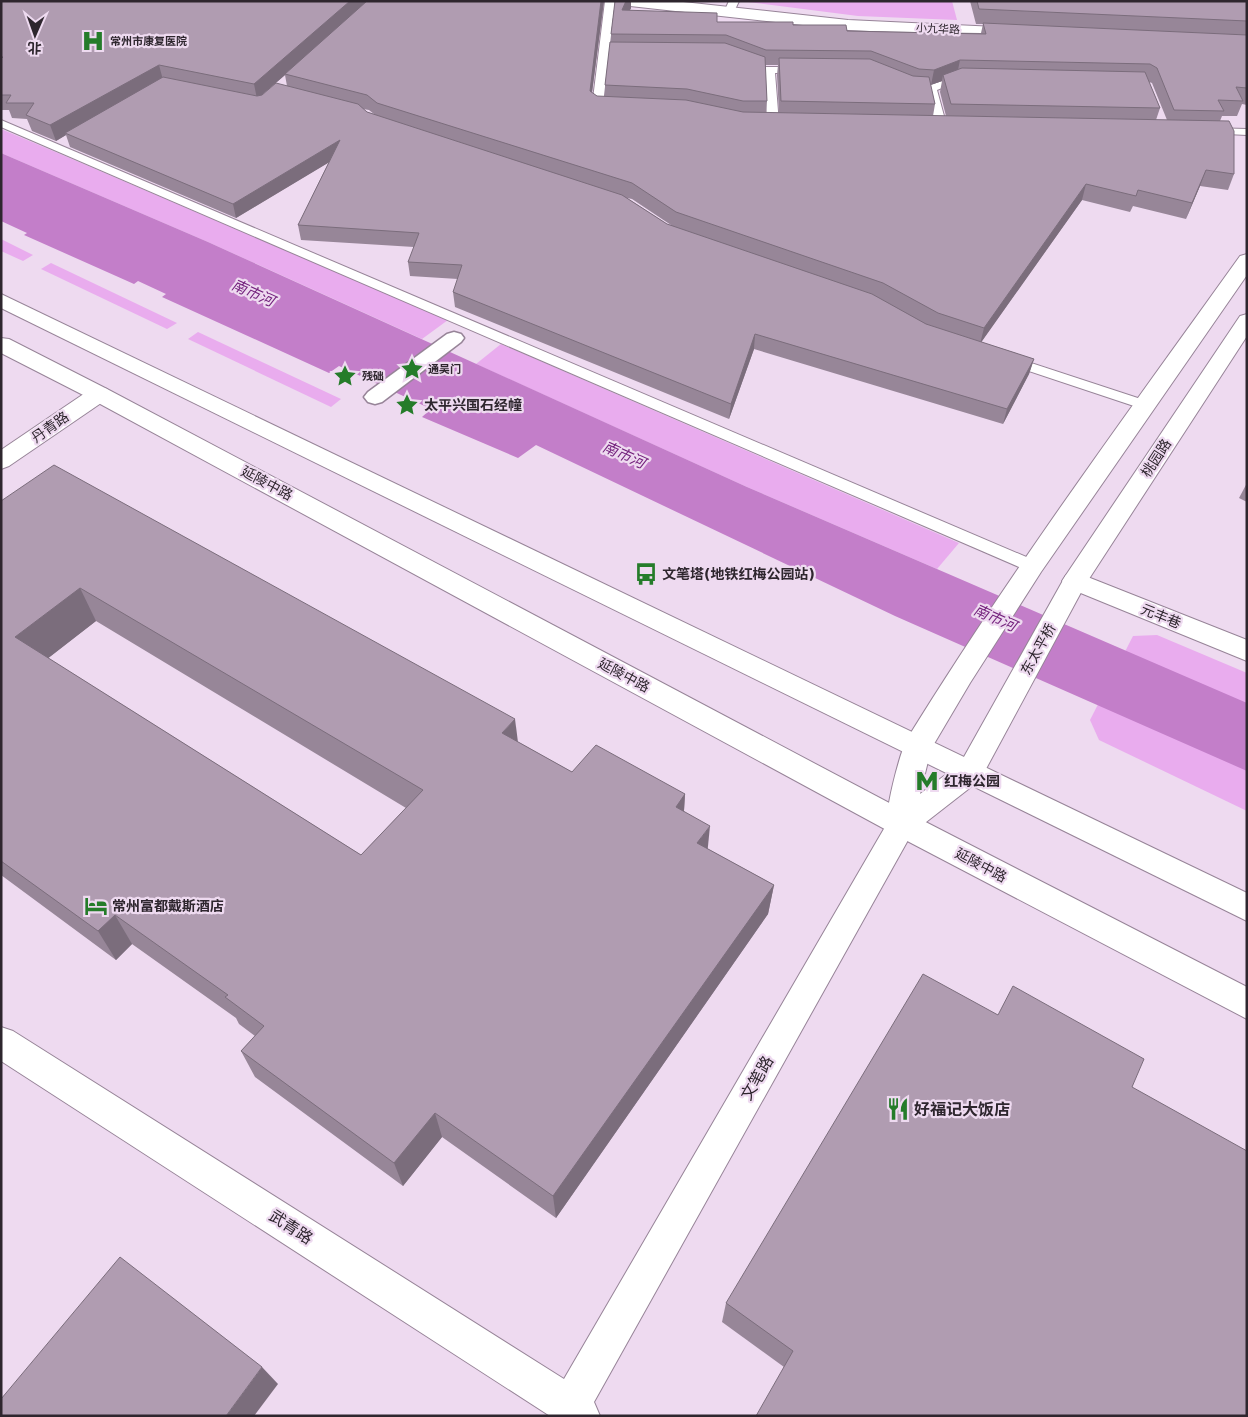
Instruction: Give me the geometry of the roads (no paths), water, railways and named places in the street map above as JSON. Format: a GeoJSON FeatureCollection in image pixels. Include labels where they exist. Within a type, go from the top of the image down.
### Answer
{"type":"FeatureCollection","features":[{"type":"Feature","properties":{"kind":"main road","name":"小九华路"},"geometry":{"type":"LineString","coordinates":[[630,1],[731,7],[848,25],[1038,34]]}},
{"type":"Feature","properties":{"kind":"main road"},"geometry":{"type":"LineString","coordinates":[[902,824],[907,786],[917,747],[960,676],[1027,573],[1247,260]]}},
{"type":"Feature","properties":{"kind":"main road"},"geometry":{"type":"LineString","coordinates":[[1,300],[1247,908]]}},
{"type":"Feature","properties":{"kind":"main road","name":"桃园路"},"geometry":{"type":"LineString","coordinates":[[1071,589],[1247,320]]}},
{"type":"Feature","properties":{"kind":"main road","name":"延陵中路"},"geometry":{"type":"LineString","coordinates":[[1,344],[99,394],[902,824],[1247,1004]]}},
{"type":"Feature","properties":{"kind":"main road","name":"丹青路"},"geometry":{"type":"LineString","coordinates":[[1,461],[99,394]]}},
{"type":"Feature","properties":{"kind":"main road","name":"元丰巷"},"geometry":{"type":"LineString","coordinates":[[1071,589],[1247,651]]}},
{"type":"Feature","properties":{"kind":"main road","name":"东太平桥"},"geometry":{"type":"LineString","coordinates":[[970,772],[1071,589]]}},
{"type":"Feature","properties":{"kind":"main road","name":"文笔路"},"geometry":{"type":"LineString","coordinates":[[575,1411],[902,824],[970,772]]}},
{"type":"Feature","properties":{"kind":"main road","name":"武青路"},"geometry":{"type":"LineString","coordinates":[[1,1042],[575,1411]]}},
{"type":"Feature","properties":{"kind":"street"},"geometry":{"type":"LineString","coordinates":[[374,397],[454,338]]}},
{"type":"Feature","properties":{"kind":"lane"},"geometry":{"type":"LineString","coordinates":[[610,1],[608,54],[597,107],[617,108]]}},
{"type":"Feature","properties":{"kind":"lane"},"geometry":{"type":"LineString","coordinates":[[732,58],[763,70],[810,70]]}},
{"type":"Feature","properties":{"kind":"lane"},"geometry":{"type":"LineString","coordinates":[[770,70],[774,124]]}},
{"type":"Feature","properties":{"kind":"lane"},"geometry":{"type":"LineString","coordinates":[[896,82],[914,89],[932,90],[957,80],[977,80]]}},
{"type":"Feature","properties":{"kind":"lane"},"geometry":{"type":"LineString","coordinates":[[932,90],[941,127]]}},
{"type":"Feature","properties":{"kind":"lane"},"geometry":{"type":"LineString","coordinates":[[1,123],[61,144],[553,358],[1027,573]]}},
{"type":"Feature","properties":{"kind":"lane"},"geometry":{"type":"LineString","coordinates":[[1201,131],[1247,132]]}},
{"type":"Feature","properties":{"kind":"lane"},"geometry":{"type":"LineString","coordinates":[[995,355],[1145,405]]}},
{"type":"Feature","properties":{"kind":"water","name":"南市河"},"geometry":{"type":"Polygon","coordinates":[[[1,153],[208,242],[747,487],[1247,703],[1247,771],[895,616],[536,445],[518,458],[422,417],[431,409],[339,366],[329,373],[162,297],[166,294],[138,281],[134,284],[24,235],[27,233],[1,221],[1,153]]]}},
{"type":"Feature","properties":{"kind":"place","name":"常州市康复医院"},"geometry":{"type":"Point","coordinates":[93,41]}},
{"type":"Feature","properties":{"kind":"place","name":"通吴门"},"geometry":{"type":"Point","coordinates":[412,369]}},
{"type":"Feature","properties":{"kind":"place","name":"残础"},"geometry":{"type":"Point","coordinates":[345,376]}},
{"type":"Feature","properties":{"kind":"place","name":"太平兴国石经幢"},"geometry":{"type":"Point","coordinates":[407,405]}},
{"type":"Feature","properties":{"kind":"place","name":"文笔塔(地铁红梅公园站)"},"geometry":{"type":"Point","coordinates":[646,574]}},
{"type":"Feature","properties":{"kind":"place","name":"红梅公园"},"geometry":{"type":"Point","coordinates":[927,781]}},
{"type":"Feature","properties":{"kind":"place","name":"常州富都戴斯酒店"},"geometry":{"type":"Point","coordinates":[96,906]}},
{"type":"Feature","properties":{"kind":"place","name":"好福记大饭店"},"geometry":{"type":"Point","coordinates":[898,1109]}}]}
